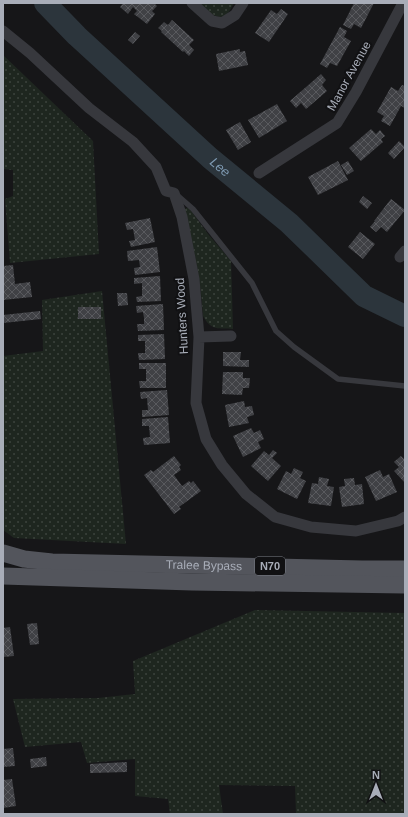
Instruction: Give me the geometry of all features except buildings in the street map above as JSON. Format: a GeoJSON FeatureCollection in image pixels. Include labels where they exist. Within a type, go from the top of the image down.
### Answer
{"type":"FeatureCollection","features":[{"type":"Feature","properties":{"kind":"main road","name":"Tralee Bypass"},"geometry":{"type":"LineString","coordinates":[[3,553],[24,559],[52,562],[405,569]]}},
{"type":"Feature","properties":{"kind":"main road","name":"Tralee Bypass"},"geometry":{"type":"LineString","coordinates":[[3,576],[192,582],[405,585]]}},
{"type":"Feature","properties":{"kind":"street"},"geometry":{"type":"LineString","coordinates":[[192,3],[212,21],[222,23],[235,15],[243,3]]}},
{"type":"Feature","properties":{"kind":"street","name":"Manor Avenue"},"geometry":{"type":"LineString","coordinates":[[259,173],[337,123],[356,92],[403,3]]}},
{"type":"Feature","properties":{"kind":"street","name":"Hunters Wood"},"geometry":{"type":"LineString","coordinates":[[3,31],[30,53],[89,108],[133,142],[156,168],[166,191],[174,193],[182,218],[194,279],[199,336],[196,403],[206,439],[222,466],[246,494],[275,517],[311,528],[356,531],[398,521],[405,517]]}},
{"type":"Feature","properties":{"kind":"street"},"geometry":{"type":"LineString","coordinates":[[199,336],[231,336]]}},
{"type":"Feature","properties":{"kind":"lane"},"geometry":{"type":"LineString","coordinates":[[174,193],[193,209],[252,283],[276,331],[294,348],[338,379],[405,386]]}},
{"type":"Feature","properties":{"kind":"shaded area"},"geometry":{"type":"Polygon","coordinates":[[[199,3],[234,3],[227,14],[220,17],[212,14],[199,3]]]}},
{"type":"Feature","properties":{"kind":"shaded area"},"geometry":{"type":"Polygon","coordinates":[[[3,55],[93,141],[99,254],[10,263],[5,199],[13,196],[13,170],[3,169],[3,55]]]}},
{"type":"Feature","properties":{"kind":"shaded area"},"geometry":{"type":"Polygon","coordinates":[[[186,208],[189,208],[208,234],[231,261],[233,329],[216,328],[209,324],[203,316],[201,289],[183,211],[186,208]]]}},
{"type":"Feature","properties":{"kind":"shaded area"},"geometry":{"type":"Polygon","coordinates":[[[102,291],[126,544],[14,538],[3,530],[3,356],[43,351],[42,300],[102,291]]]}},
{"type":"Feature","properties":{"kind":"shaded area"},"geometry":{"type":"Polygon","coordinates":[[[255,610],[405,613],[405,814],[296,814],[295,786],[219,785],[223,814],[170,814],[168,799],[135,796],[135,759],[87,763],[81,742],[25,747],[13,699],[98,698],[135,694],[133,661],[255,610]]]}},
{"type":"Feature","properties":{"kind":"waterway","name":"Lee"},"geometry":{"type":"LineString","coordinates":[[45,3],[77,36],[210,158],[289,223],[364,296],[405,316]]}}]}
